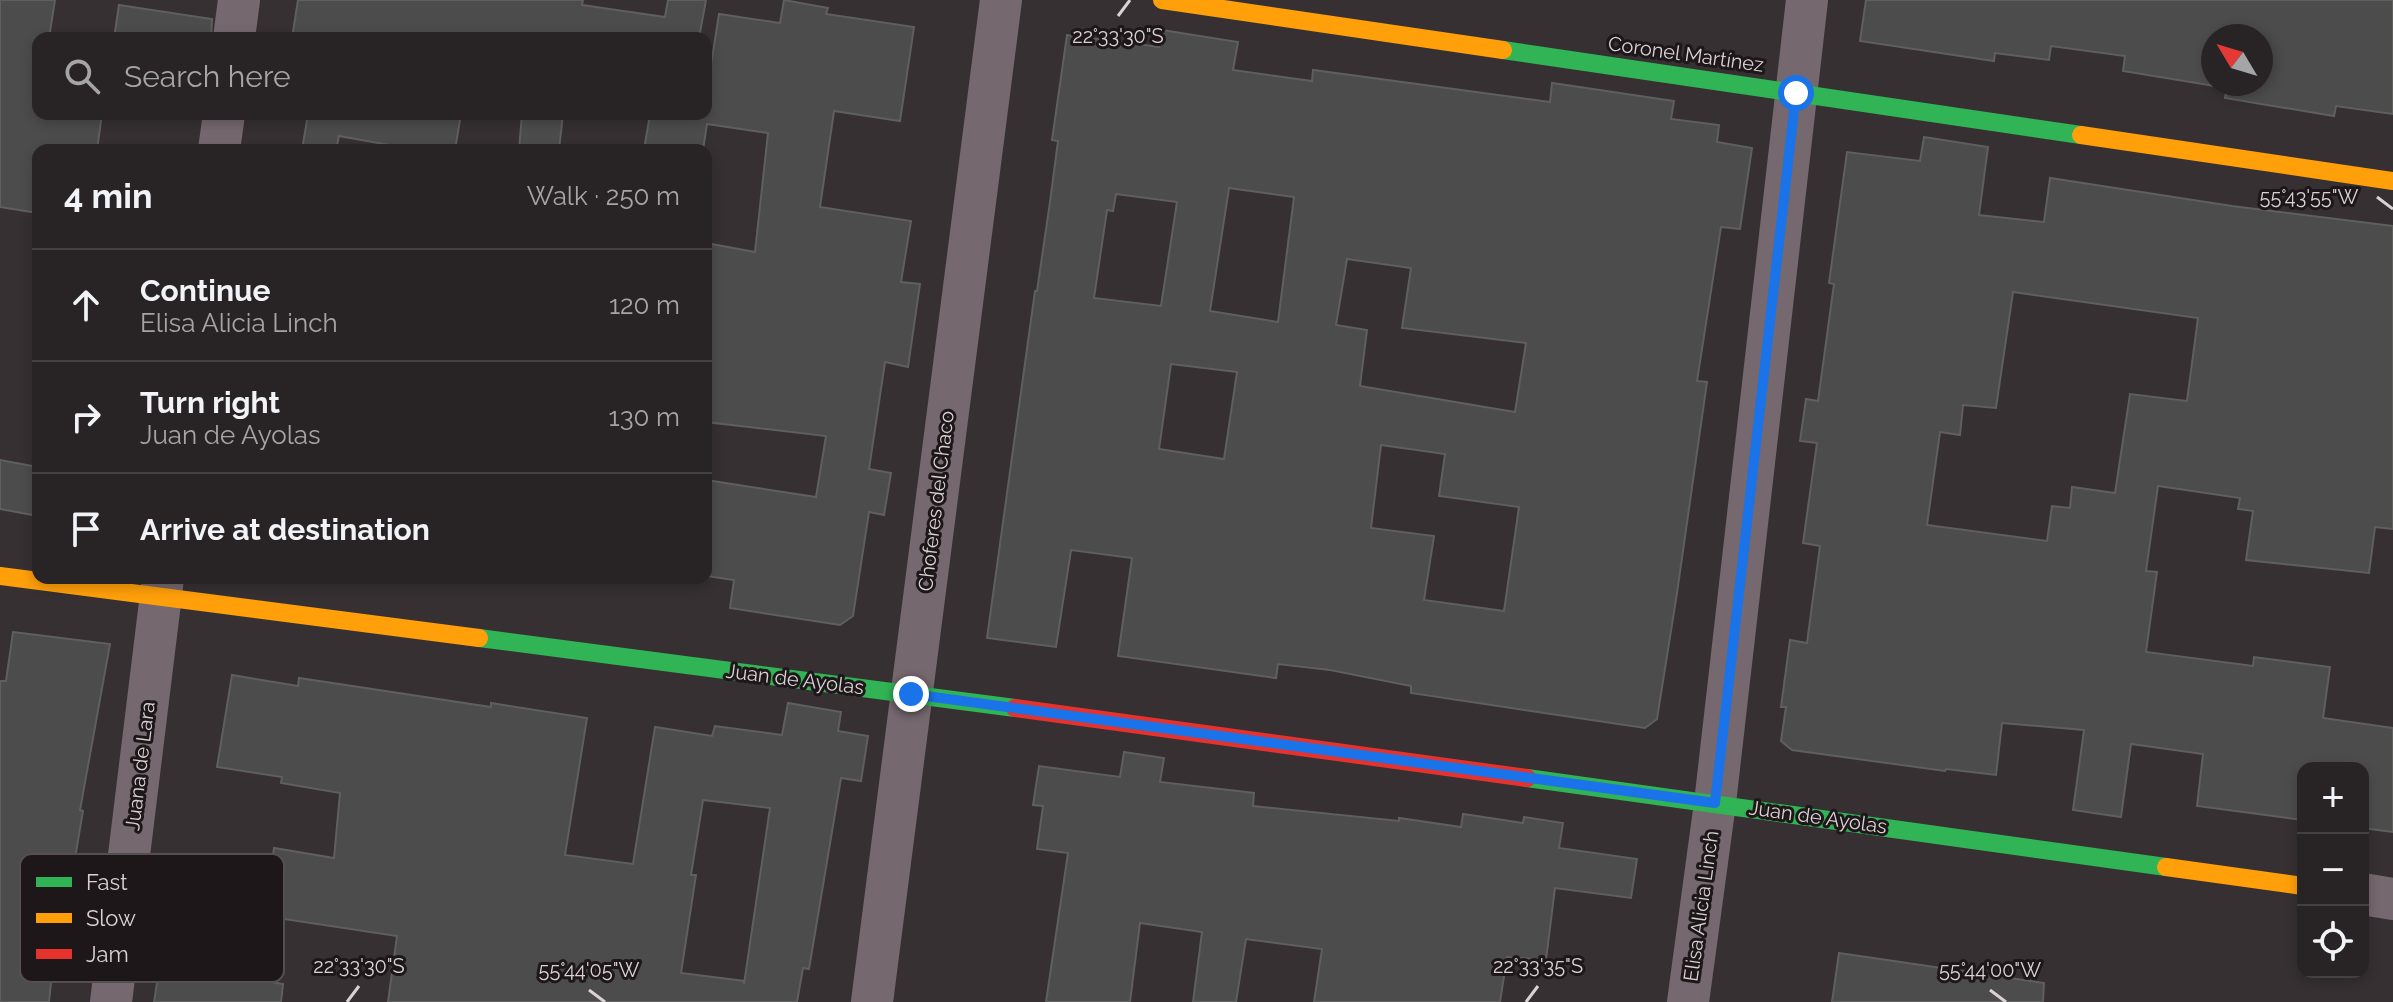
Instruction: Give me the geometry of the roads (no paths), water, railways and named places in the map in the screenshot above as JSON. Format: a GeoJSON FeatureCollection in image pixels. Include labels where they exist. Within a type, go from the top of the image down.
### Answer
{"type":"FeatureCollection","features":[{"type":"Feature","properties":{"kind":"street"},"geometry":{"type":"LineString","coordinates":[[235,32],[239,0]]}},
{"type":"Feature","properties":{"kind":"street","name":"Choferes del Chaco"},"geometry":{"type":"LineString","coordinates":[[872,1002],[1001,0]]}},
{"type":"Feature","properties":{"kind":"street","name":"Coronel Martínez"},"geometry":{"type":"LineString","coordinates":[[1162,0],[2393,181]]}},
{"type":"Feature","properties":{"kind":"street","name":"Elisa Alicia Linch"},"geometry":{"type":"LineString","coordinates":[[1688,1002],[1715,803],[1807,0]]}},
{"type":"Feature","properties":{"kind":"street"},"geometry":{"type":"LineString","coordinates":[[220,144],[223,120]]}},
{"type":"Feature","properties":{"kind":"street","name":"Juan de Ayolas"},"geometry":{"type":"LineString","coordinates":[[0,576],[32,578]]}},
{"type":"Feature","properties":{"kind":"street","name":"Juan de Ayolas"},"geometry":{"type":"LineString","coordinates":[[108,584],[162,588],[2297,885]]}},
{"type":"Feature","properties":{"kind":"street","name":"Juana de Lara"},"geometry":{"type":"LineString","coordinates":[[129,854],[162,588]]}},
{"type":"Feature","properties":{"kind":"street"},"geometry":{"type":"LineString","coordinates":[[2369,895],[2393,899]]}},
{"type":"Feature","properties":{"kind":"street","name":"Juana de Lara"},"geometry":{"type":"LineString","coordinates":[[111,1002],[113,982]]}}]}
